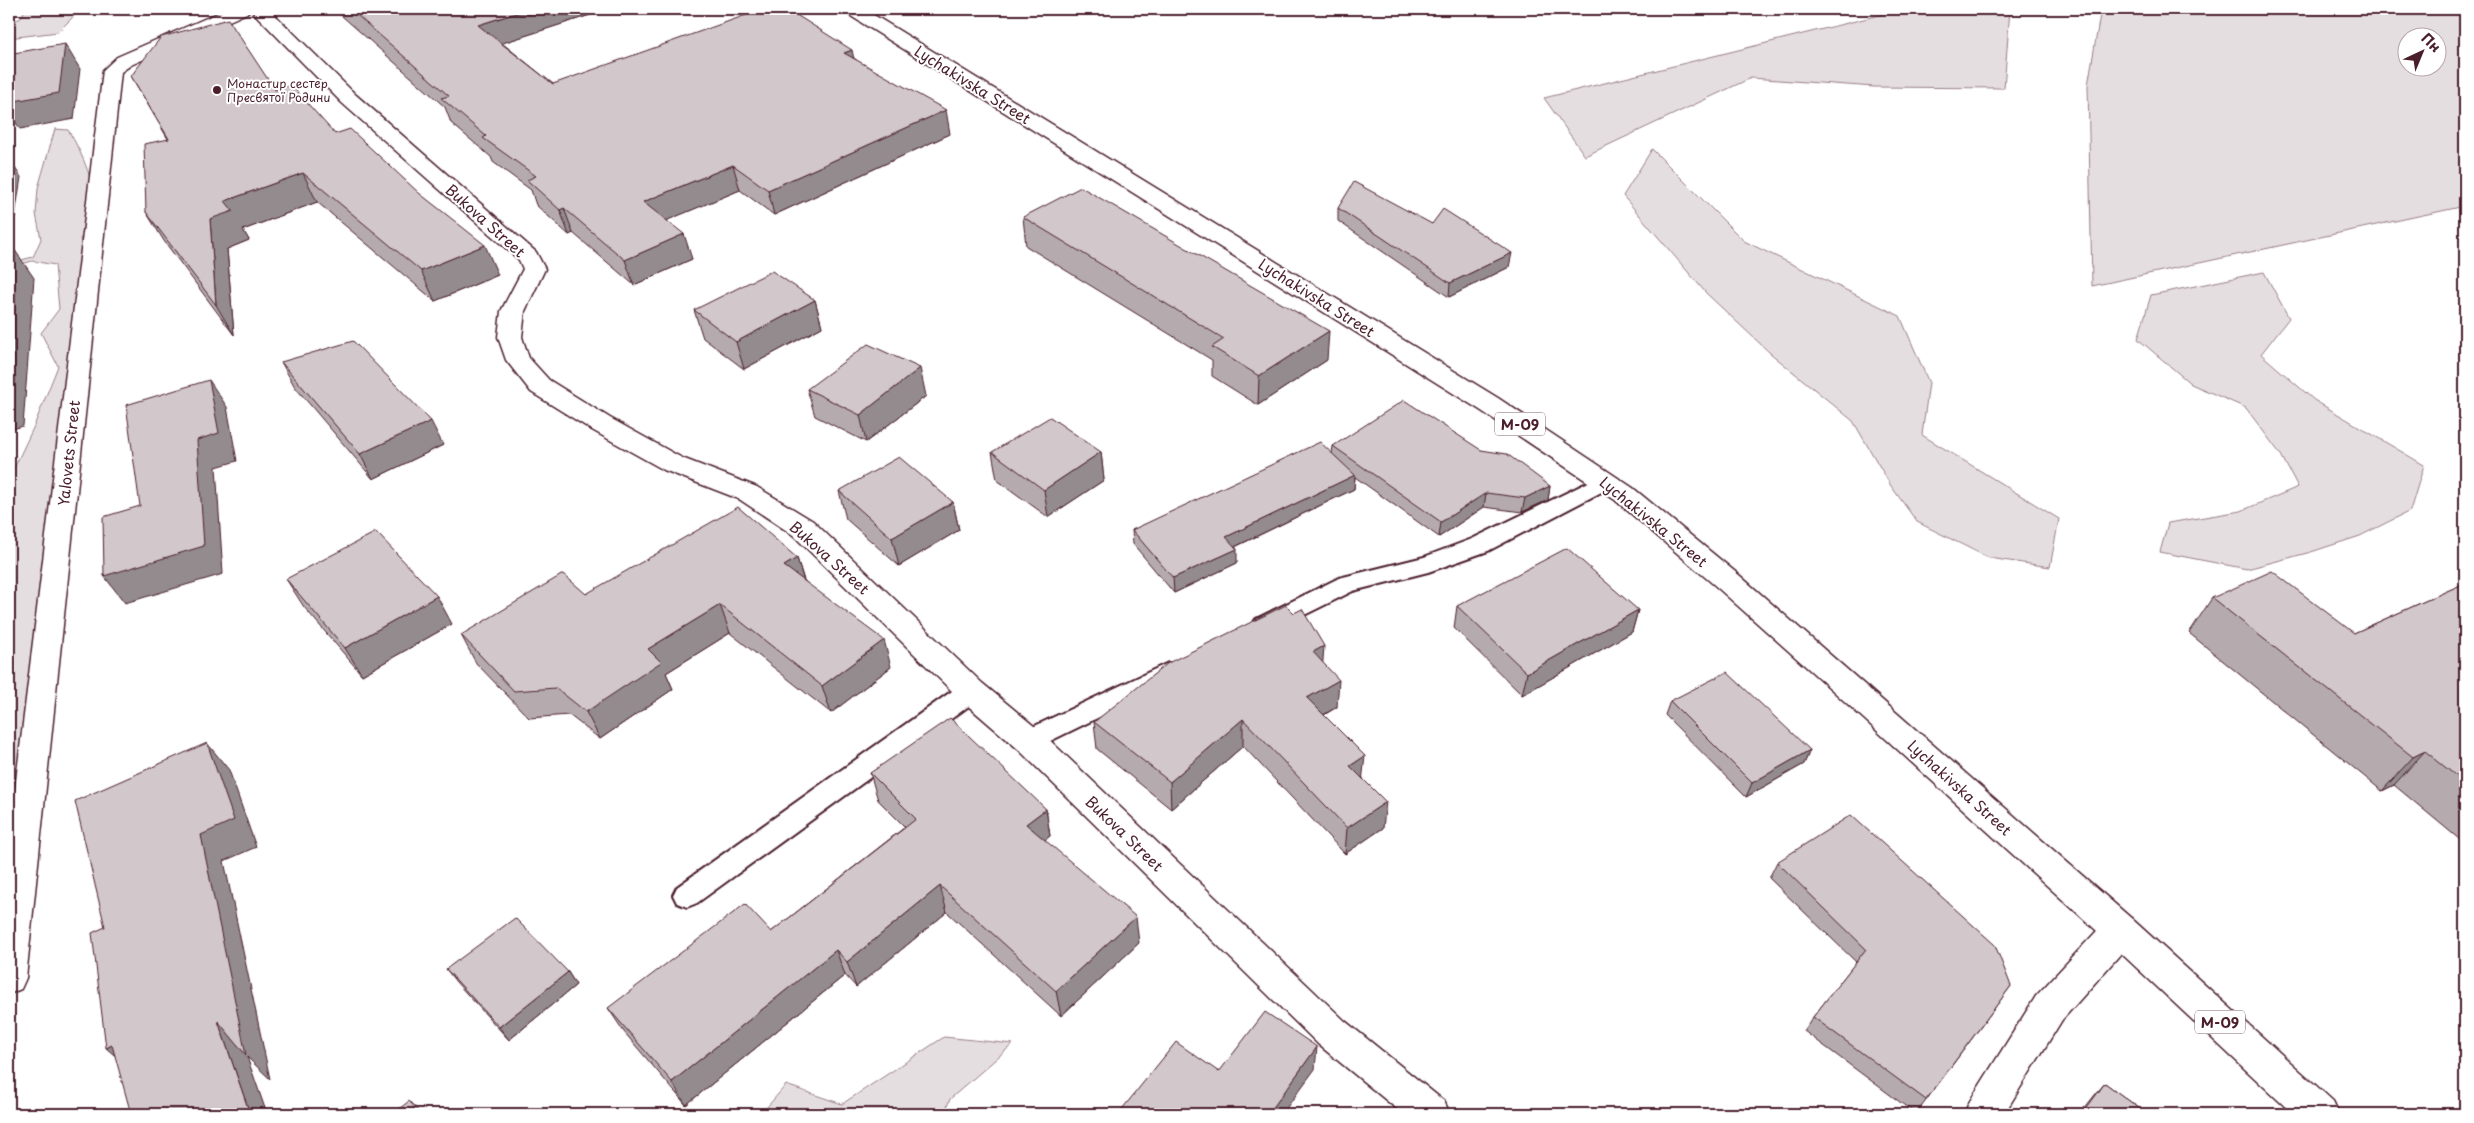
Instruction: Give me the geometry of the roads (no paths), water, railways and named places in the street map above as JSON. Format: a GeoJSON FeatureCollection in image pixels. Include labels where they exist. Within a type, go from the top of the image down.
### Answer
{"type":"FeatureCollection","features":[{"type":"Feature","properties":{"kind":"street","name":"Yalovets Street"},"geometry":{"type":"LineString","coordinates":[[9,978],[112,70],[124,62],[241,9]]}},
{"type":"Feature","properties":{"kind":"street","name":"Bukova Street"},"geometry":{"type":"LineString","coordinates":[[259,9],[349,99],[528,257],[534,269],[513,311],[510,337],[518,360],[540,386],[601,424],[673,464],[748,493],[803,528],[971,691],[1029,740],[1332,1033],[1431,1114]]}},
{"type":"Feature","properties":{"kind":"street","name":"Lychakivska Street"},"geometry":{"type":"LineString","coordinates":[[852,9],[1489,404],[1624,494],[1729,582],[2120,930],[2320,1114]]}},
{"type":"Feature","properties":{"kind":"street"},"geometry":{"type":"LineString","coordinates":[[1983,1114],[2049,1008],[2120,930]]}},
{"type":"Feature","properties":{"kind":"lane"},"geometry":{"type":"LineString","coordinates":[[1241,636],[1347,584],[1428,564],[1480,545],[1605,481]]}},
{"type":"Feature","properties":{"kind":"lane"},"geometry":{"type":"LineString","coordinates":[[1029,740],[1188,662]]}},
{"type":"Feature","properties":{"kind":"lane"},"geometry":{"type":"LineString","coordinates":[[687,894],[971,691]]}},
{"type":"Feature","properties":{"kind":"place","name":"Монастир сестер Пресвятої Родини"},"geometry":{"type":"Point","coordinates":[217,90]}}]}
